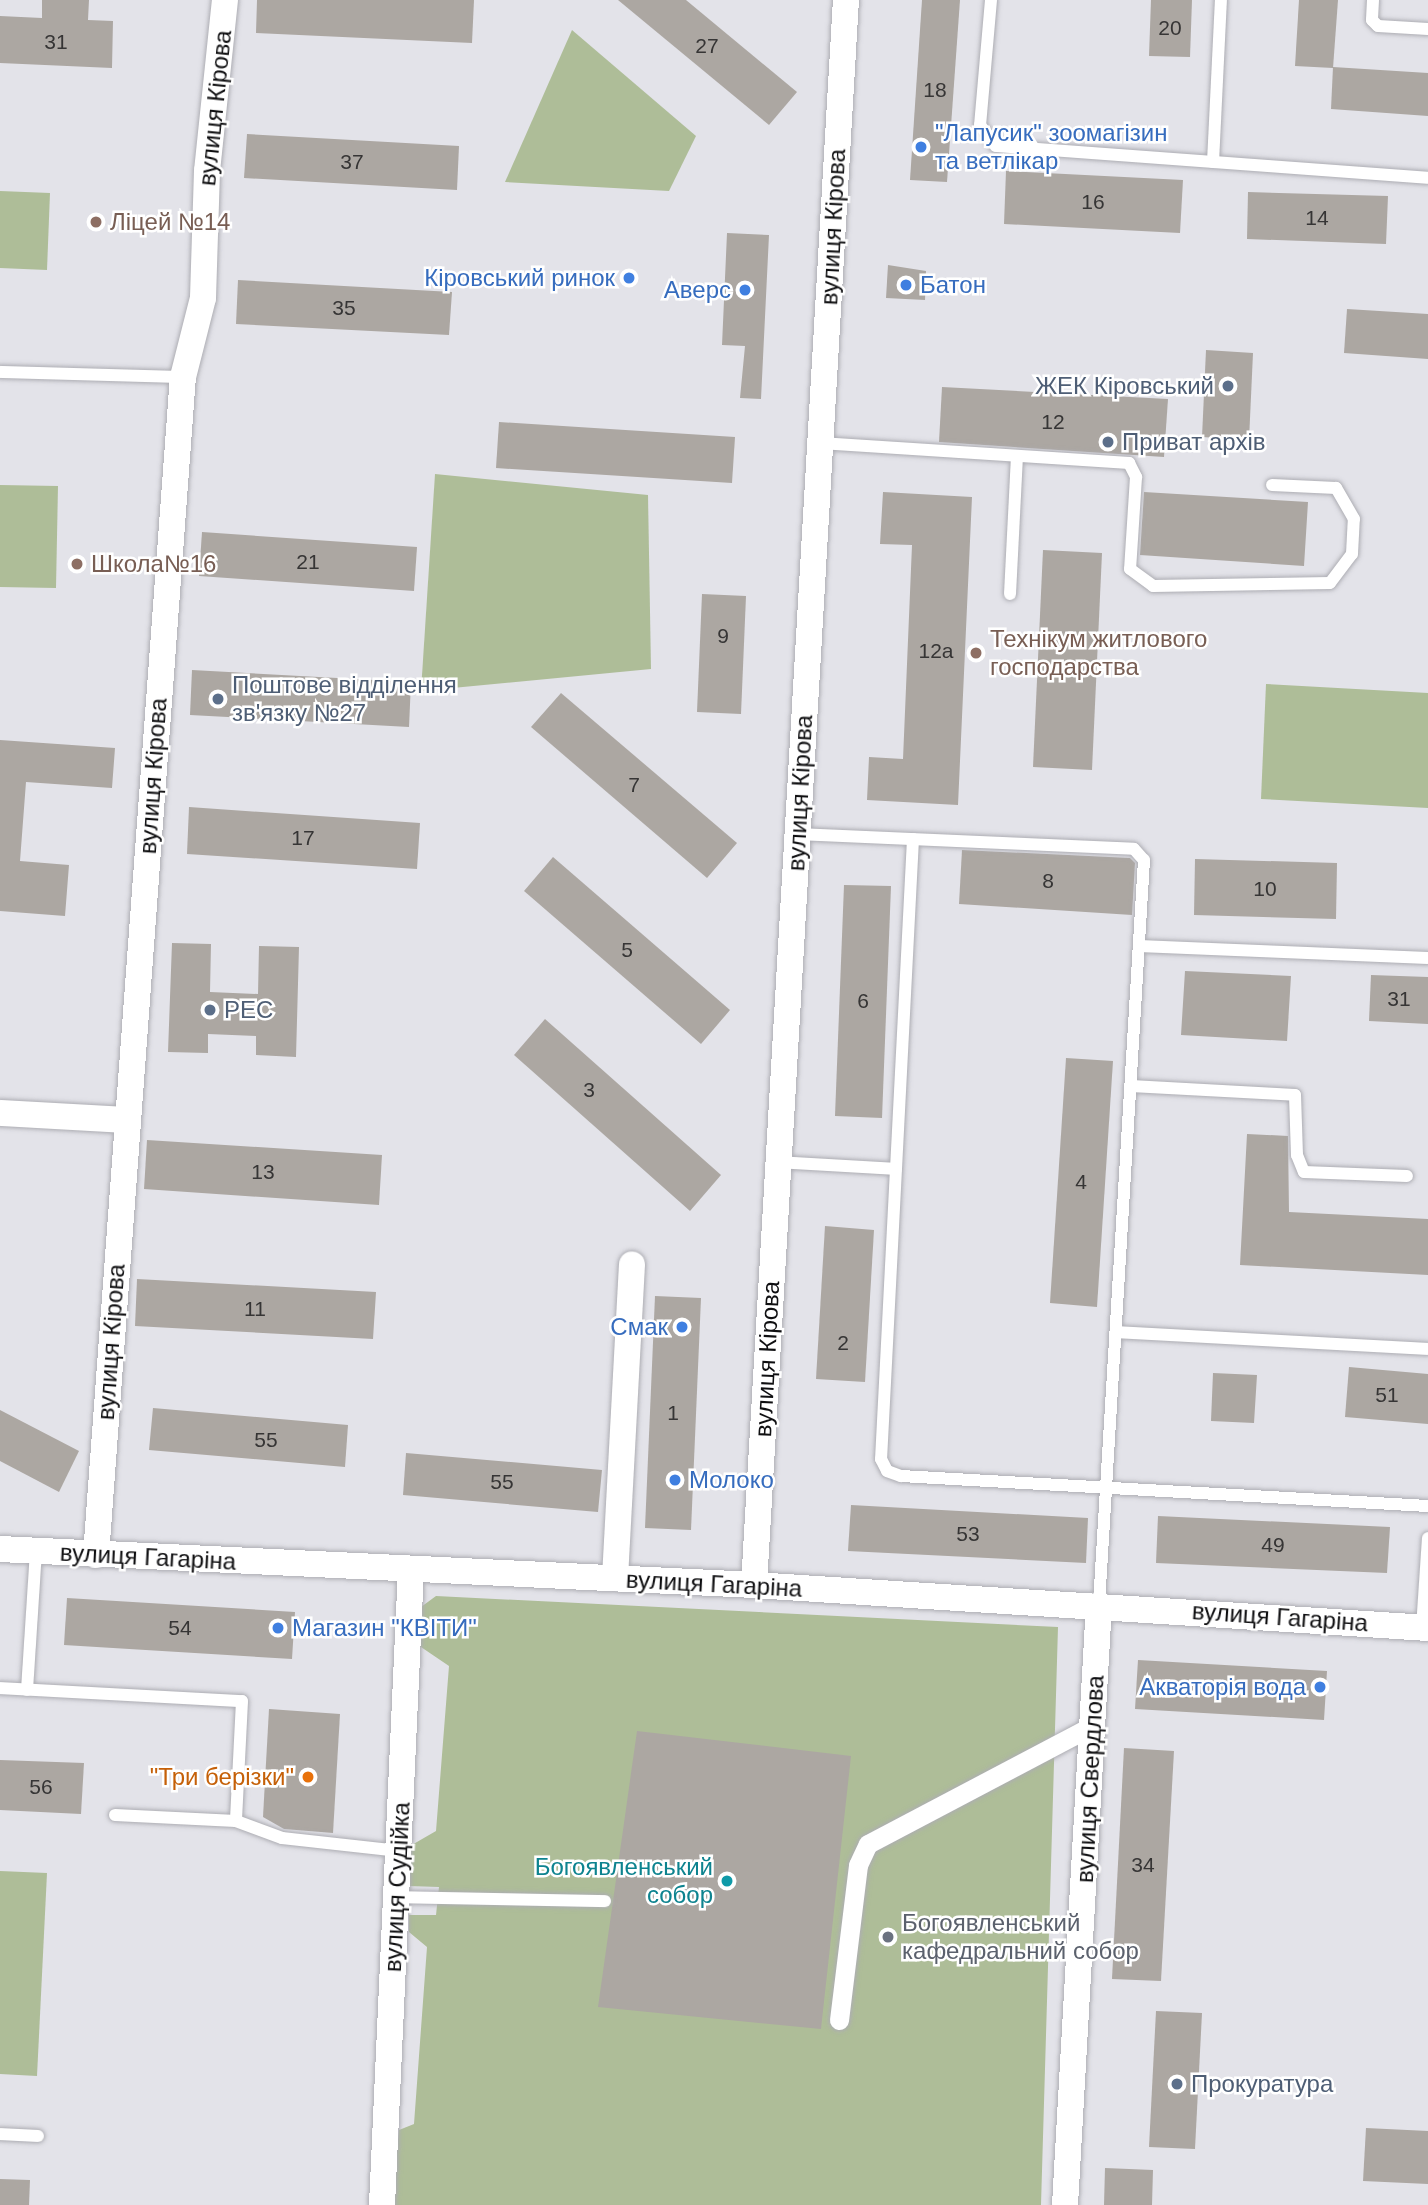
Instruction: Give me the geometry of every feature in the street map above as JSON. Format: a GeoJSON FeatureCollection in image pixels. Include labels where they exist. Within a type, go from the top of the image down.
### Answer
{"type":"FeatureCollection","features":[{"type":"Feature","properties":{"kind":"street","name":"вулиця Кірова"},"geometry":{"type":"LineString","coordinates":[[96,1555],[183,377],[203,298],[207,171],[225,0]]}},
{"type":"Feature","properties":{"kind":"street","name":"вулиця Кірова"},"geometry":{"type":"LineString","coordinates":[[754,1585],[846,0]]}},
{"type":"Feature","properties":{"kind":"street"},"geometry":{"type":"LineString","coordinates":[[0,1113],[127,1120]]}},
{"type":"Feature","properties":{"kind":"street"},"geometry":{"type":"LineString","coordinates":[[615,1578],[632,1264]]}},
{"type":"Feature","properties":{"kind":"street","name":"вулиця Гагаріна"},"geometry":{"type":"LineString","coordinates":[[0,1549],[754,1585],[1099,1605],[1425,1628]]}},
{"type":"Feature","properties":{"kind":"street","name":"вулиця Судійка"},"geometry":{"type":"LineString","coordinates":[[382,2205],[411,1570]]}},
{"type":"Feature","properties":{"kind":"street","name":"вулиця Свердлова"},"geometry":{"type":"LineString","coordinates":[[1065,2205],[1099,1605]]}},
{"type":"Feature","properties":{"kind":"street"},"geometry":{"type":"LineString","coordinates":[[839,2020],[858,1865],[868,1844],[1094,1725]]}},
{"type":"Feature","properties":{"kind":"lane"},"geometry":{"type":"LineString","coordinates":[[991,0],[981,125],[996,146],[1428,178]]}},
{"type":"Feature","properties":{"kind":"lane"},"geometry":{"type":"LineString","coordinates":[[1213,162],[1222,0]]}},
{"type":"Feature","properties":{"kind":"lane"},"geometry":{"type":"LineString","coordinates":[[1373,0],[1372,20],[1378,26],[1428,29]]}},
{"type":"Feature","properties":{"kind":"lane"},"geometry":{"type":"LineString","coordinates":[[0,372],[183,377]]}},
{"type":"Feature","properties":{"kind":"lane"},"geometry":{"type":"LineString","coordinates":[[820,443],[1129,463],[1136,477],[1130,569],[1153,586],[1330,583],[1352,554],[1354,519],[1336,488],[1272,485]]}},
{"type":"Feature","properties":{"kind":"lane"},"geometry":{"type":"LineString","coordinates":[[1010,594],[1017,456]]}},
{"type":"Feature","properties":{"kind":"lane"},"geometry":{"type":"LineString","coordinates":[[797,834],[1134,849],[1144,860],[1099,1605]]}},
{"type":"Feature","properties":{"kind":"lane"},"geometry":{"type":"LineString","coordinates":[[913,839],[881,1460],[887,1471],[901,1476],[1107,1485],[1428,1506]]}},
{"type":"Feature","properties":{"kind":"lane"},"geometry":{"type":"LineString","coordinates":[[1139,946],[1428,958]]}},
{"type":"Feature","properties":{"kind":"lane"},"geometry":{"type":"LineString","coordinates":[[1131,1086],[1295,1095],[1297,1155],[1304,1172],[1407,1175]]}},
{"type":"Feature","properties":{"kind":"lane"},"geometry":{"type":"LineString","coordinates":[[778,1162],[896,1169]]}},
{"type":"Feature","properties":{"kind":"lane"},"geometry":{"type":"LineString","coordinates":[[1116,1332],[1428,1349]]}},
{"type":"Feature","properties":{"kind":"lane"},"geometry":{"type":"LineString","coordinates":[[1425,1628],[1428,1538]]}},
{"type":"Feature","properties":{"kind":"lane"},"geometry":{"type":"LineString","coordinates":[[27,1690],[36,1551]]}},
{"type":"Feature","properties":{"kind":"lane"},"geometry":{"type":"LineString","coordinates":[[0,1688],[242,1701],[236,1821]]}},
{"type":"Feature","properties":{"kind":"lane"},"geometry":{"type":"LineString","coordinates":[[115,1815],[236,1821],[282,1839],[399,1851]]}},
{"type":"Feature","properties":{"kind":"lane"},"geometry":{"type":"LineString","coordinates":[[396,1897],[605,1901]]}},
{"type":"Feature","properties":{"kind":"lane"},"geometry":{"type":"LineString","coordinates":[[0,2134],[38,2136]]}},
{"type":"Feature","properties":{"kind":"green space"},"geometry":{"type":"Polygon","coordinates":[[[572,30],[696,136],[669,191],[505,182],[572,30]]]}},
{"type":"Feature","properties":{"kind":"green space"},"geometry":{"type":"Polygon","coordinates":[[[0,191],[50,193],[47,270],[0,268],[0,191]]]}},
{"type":"Feature","properties":{"kind":"green space"},"geometry":{"type":"Polygon","coordinates":[[[435,474],[648,495],[651,669],[421,691],[435,474]]]}},
{"type":"Feature","properties":{"kind":"green space"},"geometry":{"type":"Polygon","coordinates":[[[0,485],[58,486],[56,588],[0,587],[0,485]]]}},
{"type":"Feature","properties":{"kind":"green space"},"geometry":{"type":"Polygon","coordinates":[[[1266,684],[1428,693],[1428,808],[1261,799],[1266,684]]]}},
{"type":"Feature","properties":{"kind":"green space"},"geometry":{"type":"Polygon","coordinates":[[[436,1596],[1058,1627],[1041,2205],[391,2205],[399,2130],[414,2124],[427,1947],[409,1932],[409,1915],[436,1915],[439,1887],[408,1886],[410,1846],[436,1831],[449,1666],[418,1645],[421,1607],[436,1596]]]}},
{"type":"Feature","properties":{"kind":"green space"},"geometry":{"type":"Polygon","coordinates":[[[0,1871],[47,1873],[37,2076],[0,2074],[0,1871]]]}},
{"type":"Feature","properties":{"kind":"building"},"geometry":{"type":"Polygon","coordinates":[[[42,0],[89,0],[88,20],[113,21],[112,68],[0,63],[0,16],[42,18],[42,0]]]}},
{"type":"Feature","properties":{"kind":"building"},"geometry":{"type":"Polygon","coordinates":[[[257,0],[474,0],[472,43],[256,33],[257,0]]]}},
{"type":"Feature","properties":{"kind":"building"},"geometry":{"type":"Polygon","coordinates":[[[618,0],[686,0],[797,92],[769,125],[618,0]]]}},
{"type":"Feature","properties":{"kind":"building"},"geometry":{"type":"Polygon","coordinates":[[[922,0],[960,0],[947,182],[910,180],[922,0]]]}},
{"type":"Feature","properties":{"kind":"building"},"geometry":{"type":"Polygon","coordinates":[[[1151,0],[1192,0],[1190,57],[1149,56],[1151,0]]]}},
{"type":"Feature","properties":{"kind":"building"},"geometry":{"type":"Polygon","coordinates":[[[1299,0],[1338,0],[1333,68],[1295,66],[1299,0]]]}},
{"type":"Feature","properties":{"kind":"building"},"geometry":{"type":"Polygon","coordinates":[[[1333,67],[1428,73],[1428,116],[1331,109],[1333,67]]]}},
{"type":"Feature","properties":{"kind":"building"},"geometry":{"type":"Polygon","coordinates":[[[247,134],[459,146],[457,190],[244,178],[247,134]]]}},
{"type":"Feature","properties":{"kind":"building"},"geometry":{"type":"Polygon","coordinates":[[[1006,171],[1183,180],[1180,233],[1004,224],[1006,171]]]}},
{"type":"Feature","properties":{"kind":"building"},"geometry":{"type":"Polygon","coordinates":[[[1248,192],[1388,196],[1386,244],[1247,239],[1248,192]]]}},
{"type":"Feature","properties":{"kind":"building","name":"Аверс"},"geometry":{"type":"Polygon","coordinates":[[[727,233],[769,235],[761,399],[740,398],[745,346],[722,345],[727,233]]]}},
{"type":"Feature","properties":{"kind":"building","name":"Батон"},"geometry":{"type":"Polygon","coordinates":[[[888,265],[926,271],[925,300],[886,298],[888,265]]]}},
{"type":"Feature","properties":{"kind":"building"},"geometry":{"type":"Polygon","coordinates":[[[238,280],[452,292],[449,335],[236,324],[238,280]]]}},
{"type":"Feature","properties":{"kind":"building"},"geometry":{"type":"Polygon","coordinates":[[[1347,309],[1428,314],[1428,359],[1344,353],[1347,309]]]}},
{"type":"Feature","properties":{"kind":"building"},"geometry":{"type":"Polygon","coordinates":[[[1206,350],[1253,353],[1249,440],[1202,437],[1206,350]]]}},
{"type":"Feature","properties":{"kind":"building"},"geometry":{"type":"Polygon","coordinates":[[[942,387],[1168,399],[1164,457],[939,442],[942,387]]]}},
{"type":"Feature","properties":{"kind":"building"},"geometry":{"type":"Polygon","coordinates":[[[499,422],[735,437],[732,483],[496,468],[499,422]]]}},
{"type":"Feature","properties":{"kind":"building"},"geometry":{"type":"Polygon","coordinates":[[[883,492],[972,497],[958,805],[867,800],[869,757],[903,759],[912,545],[880,544],[883,492]]]}},
{"type":"Feature","properties":{"kind":"building"},"geometry":{"type":"Polygon","coordinates":[[[1144,492],[1308,502],[1304,566],[1140,555],[1144,492]]]}},
{"type":"Feature","properties":{"kind":"building"},"geometry":{"type":"Polygon","coordinates":[[[202,532],[417,547],[414,591],[199,576],[202,532]]]}},
{"type":"Feature","properties":{"kind":"building"},"geometry":{"type":"Polygon","coordinates":[[[1043,550],[1102,553],[1092,770],[1033,767],[1043,550]]]}},
{"type":"Feature","properties":{"kind":"building"},"geometry":{"type":"Polygon","coordinates":[[[702,594],[746,596],[741,714],[697,712],[702,594]]]}},
{"type":"Feature","properties":{"kind":"building"},"geometry":{"type":"Polygon","coordinates":[[[192,670],[411,682],[409,727],[190,715],[192,670]]]}},
{"type":"Feature","properties":{"kind":"building"},"geometry":{"type":"Polygon","coordinates":[[[561,693],[737,843],[707,878],[531,727],[561,693]]]}},
{"type":"Feature","properties":{"kind":"building"},"geometry":{"type":"Polygon","coordinates":[[[0,740],[115,748],[112,788],[26,782],[20,861],[69,865],[65,916],[0,911],[0,740]]]}},
{"type":"Feature","properties":{"kind":"building"},"geometry":{"type":"Polygon","coordinates":[[[189,807],[420,823],[417,869],[187,854],[189,807]]]}},
{"type":"Feature","properties":{"kind":"building"},"geometry":{"type":"Polygon","coordinates":[[[962,850],[1130,858],[1135,863],[1132,915],[959,904],[962,850]]]}},
{"type":"Feature","properties":{"kind":"building"},"geometry":{"type":"Polygon","coordinates":[[[553,857],[730,1010],[701,1044],[524,891],[553,857]]]}},
{"type":"Feature","properties":{"kind":"building"},"geometry":{"type":"Polygon","coordinates":[[[1195,859],[1337,863],[1336,919],[1194,915],[1195,859]]]}},
{"type":"Feature","properties":{"kind":"building"},"geometry":{"type":"Polygon","coordinates":[[[844,885],[891,886],[882,1118],[835,1116],[844,885]]]}},
{"type":"Feature","properties":{"kind":"building"},"geometry":{"type":"Polygon","coordinates":[[[172,943],[211,944],[210,992],[258,994],[259,946],[299,947],[296,1057],[256,1055],[256,1036],[208,1034],[208,1053],[168,1052],[172,943]]]}},
{"type":"Feature","properties":{"kind":"building"},"geometry":{"type":"Polygon","coordinates":[[[1185,971],[1291,976],[1287,1041],[1181,1035],[1185,971]]]}},
{"type":"Feature","properties":{"kind":"building"},"geometry":{"type":"Polygon","coordinates":[[[1371,975],[1428,977],[1428,1024],[1369,1021],[1371,975]]]}},
{"type":"Feature","properties":{"kind":"building"},"geometry":{"type":"Polygon","coordinates":[[[545,1019],[721,1175],[690,1211],[514,1055],[545,1019]]]}},
{"type":"Feature","properties":{"kind":"building"},"geometry":{"type":"Polygon","coordinates":[[[1066,1058],[1113,1061],[1097,1307],[1050,1303],[1066,1058]]]}},
{"type":"Feature","properties":{"kind":"building"},"geometry":{"type":"Polygon","coordinates":[[[1247,1134],[1288,1136],[1289,1212],[1428,1219],[1428,1275],[1240,1265],[1247,1134]]]}},
{"type":"Feature","properties":{"kind":"building"},"geometry":{"type":"Polygon","coordinates":[[[147,1140],[382,1155],[379,1205],[144,1189],[147,1140]]]}},
{"type":"Feature","properties":{"kind":"building"},"geometry":{"type":"Polygon","coordinates":[[[825,1226],[874,1230],[865,1382],[816,1379],[825,1226]]]}},
{"type":"Feature","properties":{"kind":"building"},"geometry":{"type":"Polygon","coordinates":[[[137,1279],[376,1292],[373,1339],[135,1326],[137,1279]]]}},
{"type":"Feature","properties":{"kind":"building"},"geometry":{"type":"Polygon","coordinates":[[[655,1296],[701,1298],[691,1530],[645,1528],[655,1296]]]}},
{"type":"Feature","properties":{"kind":"building"},"geometry":{"type":"Polygon","coordinates":[[[1349,1367],[1428,1374],[1428,1424],[1345,1417],[1349,1367]]]}},
{"type":"Feature","properties":{"kind":"building"},"geometry":{"type":"Polygon","coordinates":[[[1213,1373],[1257,1375],[1254,1423],[1211,1421],[1213,1373]]]}},
{"type":"Feature","properties":{"kind":"building"},"geometry":{"type":"Polygon","coordinates":[[[153,1408],[348,1425],[345,1467],[149,1450],[153,1408]]]}},
{"type":"Feature","properties":{"kind":"building"},"geometry":{"type":"Polygon","coordinates":[[[0,1410],[79,1451],[59,1492],[0,1461],[0,1410]]]}},
{"type":"Feature","properties":{"kind":"building"},"geometry":{"type":"Polygon","coordinates":[[[406,1453],[602,1470],[598,1512],[403,1495],[406,1453]]]}},
{"type":"Feature","properties":{"kind":"building"},"geometry":{"type":"Polygon","coordinates":[[[851,1505],[1088,1518],[1086,1563],[848,1551],[851,1505]]]}},
{"type":"Feature","properties":{"kind":"building"},"geometry":{"type":"Polygon","coordinates":[[[1158,1516],[1390,1527],[1387,1573],[1156,1563],[1158,1516]]]}},
{"type":"Feature","properties":{"kind":"building"},"geometry":{"type":"Polygon","coordinates":[[[67,1598],[295,1612],[292,1659],[64,1645],[67,1598]]]}},
{"type":"Feature","properties":{"kind":"building"},"geometry":{"type":"Polygon","coordinates":[[[1138,1660],[1327,1671],[1324,1720],[1135,1709],[1138,1660]]]}},
{"type":"Feature","properties":{"kind":"building"},"geometry":{"type":"Polygon","coordinates":[[[269,1709],[340,1714],[333,1833],[284,1829],[263,1817],[269,1709]]]}},
{"type":"Feature","properties":{"kind":"building","name":"Богоявленський собор"},"geometry":{"type":"Polygon","coordinates":[[[637,1731],[851,1756],[821,2029],[598,2007],[637,1731]]]}},
{"type":"Feature","properties":{"kind":"building"},"geometry":{"type":"Polygon","coordinates":[[[1124,1748],[1174,1751],[1161,1981],[1112,1979],[1124,1748]]]}},
{"type":"Feature","properties":{"kind":"building"},"geometry":{"type":"Polygon","coordinates":[[[0,1760],[84,1763],[81,1814],[0,1810],[0,1760]]]}},
{"type":"Feature","properties":{"kind":"building"},"geometry":{"type":"Polygon","coordinates":[[[1156,2011],[1202,2013],[1195,2149],[1149,2147],[1156,2011]]]}},
{"type":"Feature","properties":{"kind":"building"},"geometry":{"type":"Polygon","coordinates":[[[1366,2128],[1428,2131],[1428,2184],[1363,2181],[1366,2128]]]}},
{"type":"Feature","properties":{"kind":"building"},"geometry":{"type":"Polygon","coordinates":[[[1105,2168],[1153,2170],[1152,2205],[1104,2205],[1105,2168]]]}},
{"type":"Feature","properties":{"kind":"building"},"geometry":{"type":"Polygon","coordinates":[[[0,2179],[30,2180],[29,2205],[0,2205],[0,2179]]]}},
{"type":"Feature","properties":{"kind":"place","name":"\"Лапусик\" зоомагізин та ветлікар"},"geometry":{"type":"Point","coordinates":[921,147]}},
{"type":"Feature","properties":{"kind":"place","name":"Ліцей №14"},"geometry":{"type":"Point","coordinates":[96,222]}},
{"type":"Feature","properties":{"kind":"place","name":"Кіровський ринок"},"geometry":{"type":"Point","coordinates":[629,278]}},
{"type":"Feature","properties":{"kind":"place","name":"Батон"},"geometry":{"type":"Point","coordinates":[906,285]}},
{"type":"Feature","properties":{"kind":"place","name":"Аверс"},"geometry":{"type":"Point","coordinates":[745,290]}},
{"type":"Feature","properties":{"kind":"place","name":"ЖЕК Кіровський"},"geometry":{"type":"Point","coordinates":[1228,386]}},
{"type":"Feature","properties":{"kind":"place","name":"Приват архів"},"geometry":{"type":"Point","coordinates":[1108,442]}},
{"type":"Feature","properties":{"kind":"place","name":"Школа№16"},"geometry":{"type":"Point","coordinates":[77,564]}},
{"type":"Feature","properties":{"kind":"place","name":"Технікум житлового господарства"},"geometry":{"type":"Point","coordinates":[976,653]}},
{"type":"Feature","properties":{"kind":"place","name":"Поштове відділення зв'язку №27"},"geometry":{"type":"Point","coordinates":[218,699]}},
{"type":"Feature","properties":{"kind":"place","name":"РЕС"},"geometry":{"type":"Point","coordinates":[210,1010]}},
{"type":"Feature","properties":{"kind":"place","name":"Смак"},"geometry":{"type":"Point","coordinates":[682,1327]}},
{"type":"Feature","properties":{"kind":"place","name":"Молоко"},"geometry":{"type":"Point","coordinates":[675,1480]}},
{"type":"Feature","properties":{"kind":"place","name":"Магазин \"КВІТИ\""},"geometry":{"type":"Point","coordinates":[278,1628]}},
{"type":"Feature","properties":{"kind":"place","name":"Акваторія вода"},"geometry":{"type":"Point","coordinates":[1320,1687]}},
{"type":"Feature","properties":{"kind":"place","name":"\"Три берізки\""},"geometry":{"type":"Point","coordinates":[308,1777]}},
{"type":"Feature","properties":{"kind":"place","name":"Богоявленський собор"},"geometry":{"type":"Point","coordinates":[727,1881]}},
{"type":"Feature","properties":{"kind":"place","name":"Богоявленський кафедральний собор"},"geometry":{"type":"Point","coordinates":[888,1937]}},
{"type":"Feature","properties":{"kind":"place","name":"Прокуратура"},"geometry":{"type":"Point","coordinates":[1177,2084]}}]}
